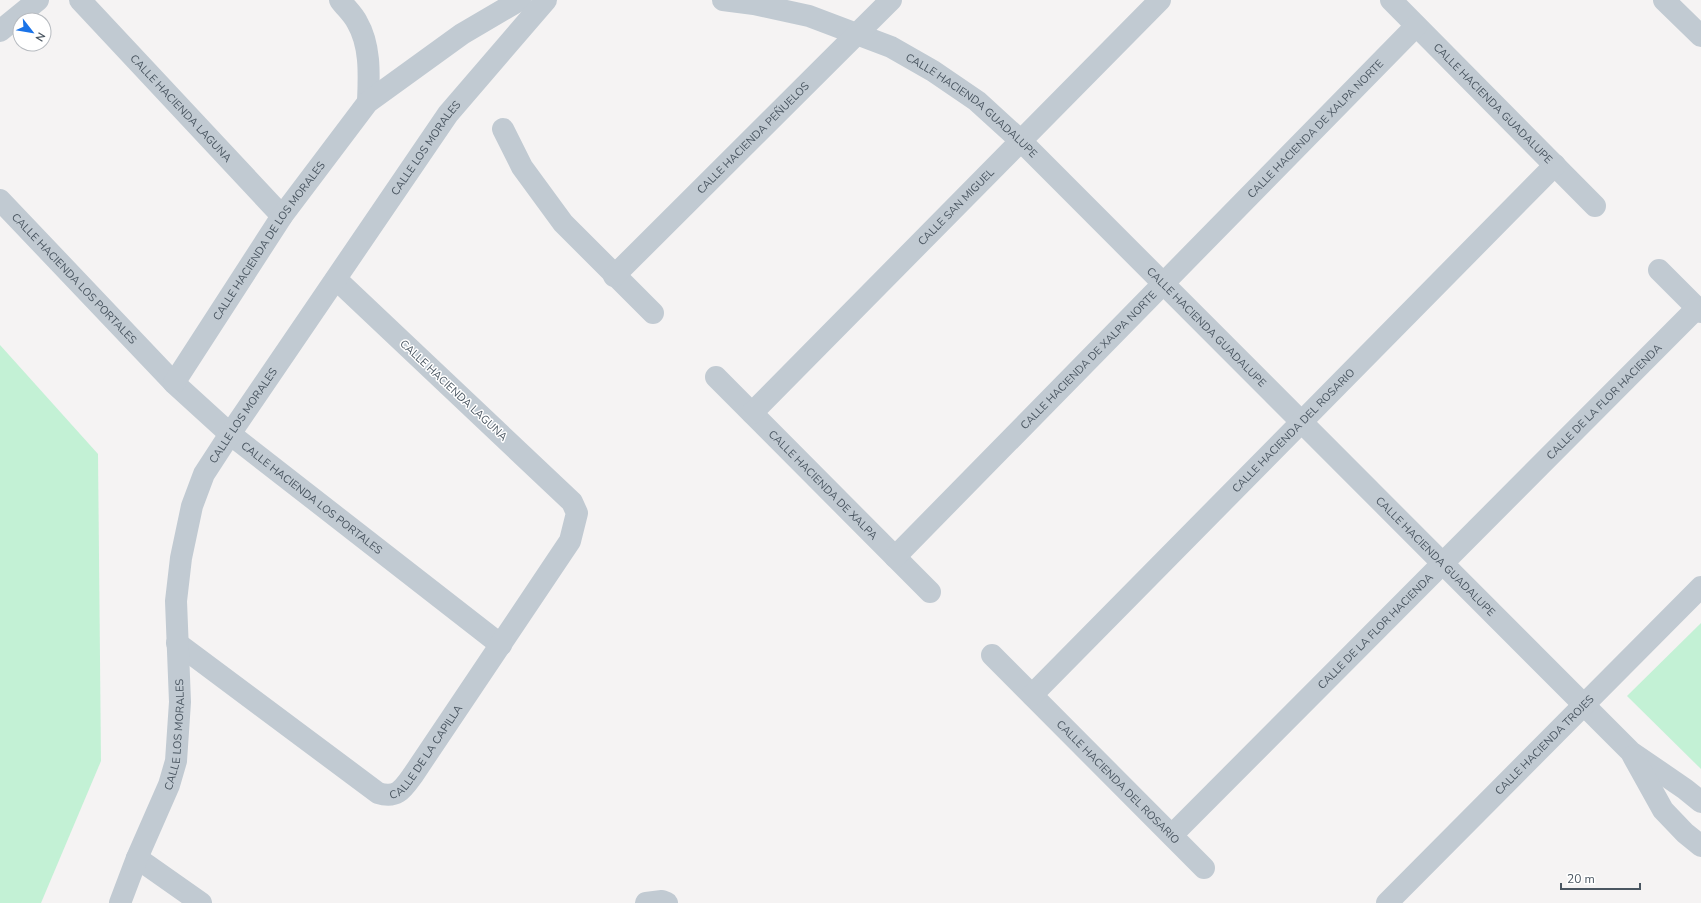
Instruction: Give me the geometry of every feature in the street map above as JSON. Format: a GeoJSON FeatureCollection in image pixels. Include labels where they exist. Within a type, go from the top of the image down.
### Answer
{"type":"FeatureCollection","features":[{"type":"Feature","properties":{"kind":"street"},"geometry":{"type":"LineString","coordinates":[[0,31],[38,0]]}},
{"type":"Feature","properties":{"kind":"street","name":"CALLE HACIENDA LAGUNA"},"geometry":{"type":"LineString","coordinates":[[80,0],[282,216]]}},
{"type":"Feature","properties":{"kind":"street"},"geometry":{"type":"LineString","coordinates":[[340,0],[358,22],[366,48],[369,68],[368,102]]}},
{"type":"Feature","properties":{"kind":"street","name":"CALLE HACIENDA DE LOS MORALES"},"geometry":{"type":"LineString","coordinates":[[174,383],[282,216],[368,102],[462,34],[520,0]]}},
{"type":"Feature","properties":{"kind":"street","name":"CALLE LOS MORALES"},"geometry":{"type":"LineString","coordinates":[[120,903],[137,858],[169,785],[176,762],[180,702],[176,601],[181,558],[192,506],[204,474],[448,114],[546,0]]}},
{"type":"Feature","properties":{"kind":"street","name":"CALLE HACIENDA GUADALUPE"},"geometry":{"type":"LineString","coordinates":[[723,0],[754,4],[809,16],[857,34],[891,48],[933,71],[976,102],[1021,141],[1630,752],[1685,789],[1701,802]]}},
{"type":"Feature","properties":{"kind":"street","name":"CALLE HACIENDA PEÑUELOS"},"geometry":{"type":"LineString","coordinates":[[614,276],[891,0]]}},
{"type":"Feature","properties":{"kind":"street","name":"CALLE SAN MIGUEL"},"geometry":{"type":"LineString","coordinates":[[752,413],[1160,0]]}},
{"type":"Feature","properties":{"kind":"street","name":"CALLE HACIENDA GUADALUPE"},"geometry":{"type":"LineString","coordinates":[[1391,0],[1596,206]]}},
{"type":"Feature","properties":{"kind":"street"},"geometry":{"type":"LineString","coordinates":[[1664,0],[1701,36]]}},
{"type":"Feature","properties":{"kind":"street","name":"CALLE HACIENDA DE XALPA NORTE"},"geometry":{"type":"LineString","coordinates":[[895,557],[1416,26]]}},
{"type":"Feature","properties":{"kind":"street"},"geometry":{"type":"LineString","coordinates":[[503,128],[522,167],[558,217],[614,276],[653,313]]}},
{"type":"Feature","properties":{"kind":"street","name":"CALLE HACIENDA DEL ROSARIO"},"geometry":{"type":"LineString","coordinates":[[1032,696],[1555,165]]}},
{"type":"Feature","properties":{"kind":"street","name":"CALLE HACIENDA LOS PORTALES"},"geometry":{"type":"LineString","coordinates":[[0,200],[174,383],[230,434],[501,645]]}},
{"type":"Feature","properties":{"kind":"street"},"geometry":{"type":"LineString","coordinates":[[1658,270],[1699,310]]}},
{"type":"Feature","properties":{"kind":"street","name":"CALLE HACIENDA LAGUNA"},"geometry":{"type":"LineString","coordinates":[[336,279],[572,502]]}},
{"type":"Feature","properties":{"kind":"street","name":"CALLE DE LA FLOR HACIENDA"},"geometry":{"type":"LineString","coordinates":[[1172,835],[1442,563],[1699,310]]}},
{"type":"Feature","properties":{"kind":"street","name":"CALLE HACIENDA DE XALPA"},"geometry":{"type":"LineString","coordinates":[[716,377],[930,592]]}},
{"type":"Feature","properties":{"kind":"street","name":"CALLE DE LA CAPILLA"},"geometry":{"type":"LineString","coordinates":[[178,643],[378,793],[394,795],[403,789],[410,780],[570,541],[576,513],[572,502]]}},
{"type":"Feature","properties":{"kind":"street","name":"CALLE HACIENDA TROJES"},"geometry":{"type":"LineString","coordinates":[[1387,903],[1583,704],[1701,587]]}},
{"type":"Feature","properties":{"kind":"street","name":"CALLE HACIENDA DEL ROSARIO"},"geometry":{"type":"LineString","coordinates":[[992,655],[1204,868]]}},
{"type":"Feature","properties":{"kind":"street","name":"CALLE HACIENDA GUADALUPE"},"geometry":{"type":"LineString","coordinates":[[1630,752],[1664,810],[1685,833],[1701,846]]}},
{"type":"Feature","properties":{"kind":"street"},"geometry":{"type":"LineString","coordinates":[[137,858],[201,903]]}},
{"type":"Feature","properties":{"kind":"street"},"geometry":{"type":"LineString","coordinates":[[646,903],[662,901],[667,903]]}},
{"type":"Feature","properties":{"kind":"green space"},"geometry":{"type":"Polygon","coordinates":[[[0,345],[98,454],[101,761],[41,903],[0,903],[0,345]]]}},
{"type":"Feature","properties":{"kind":"green space"},"geometry":{"type":"Polygon","coordinates":[[[1701,623],[1701,769],[1627,696],[1701,623]]]}}]}
